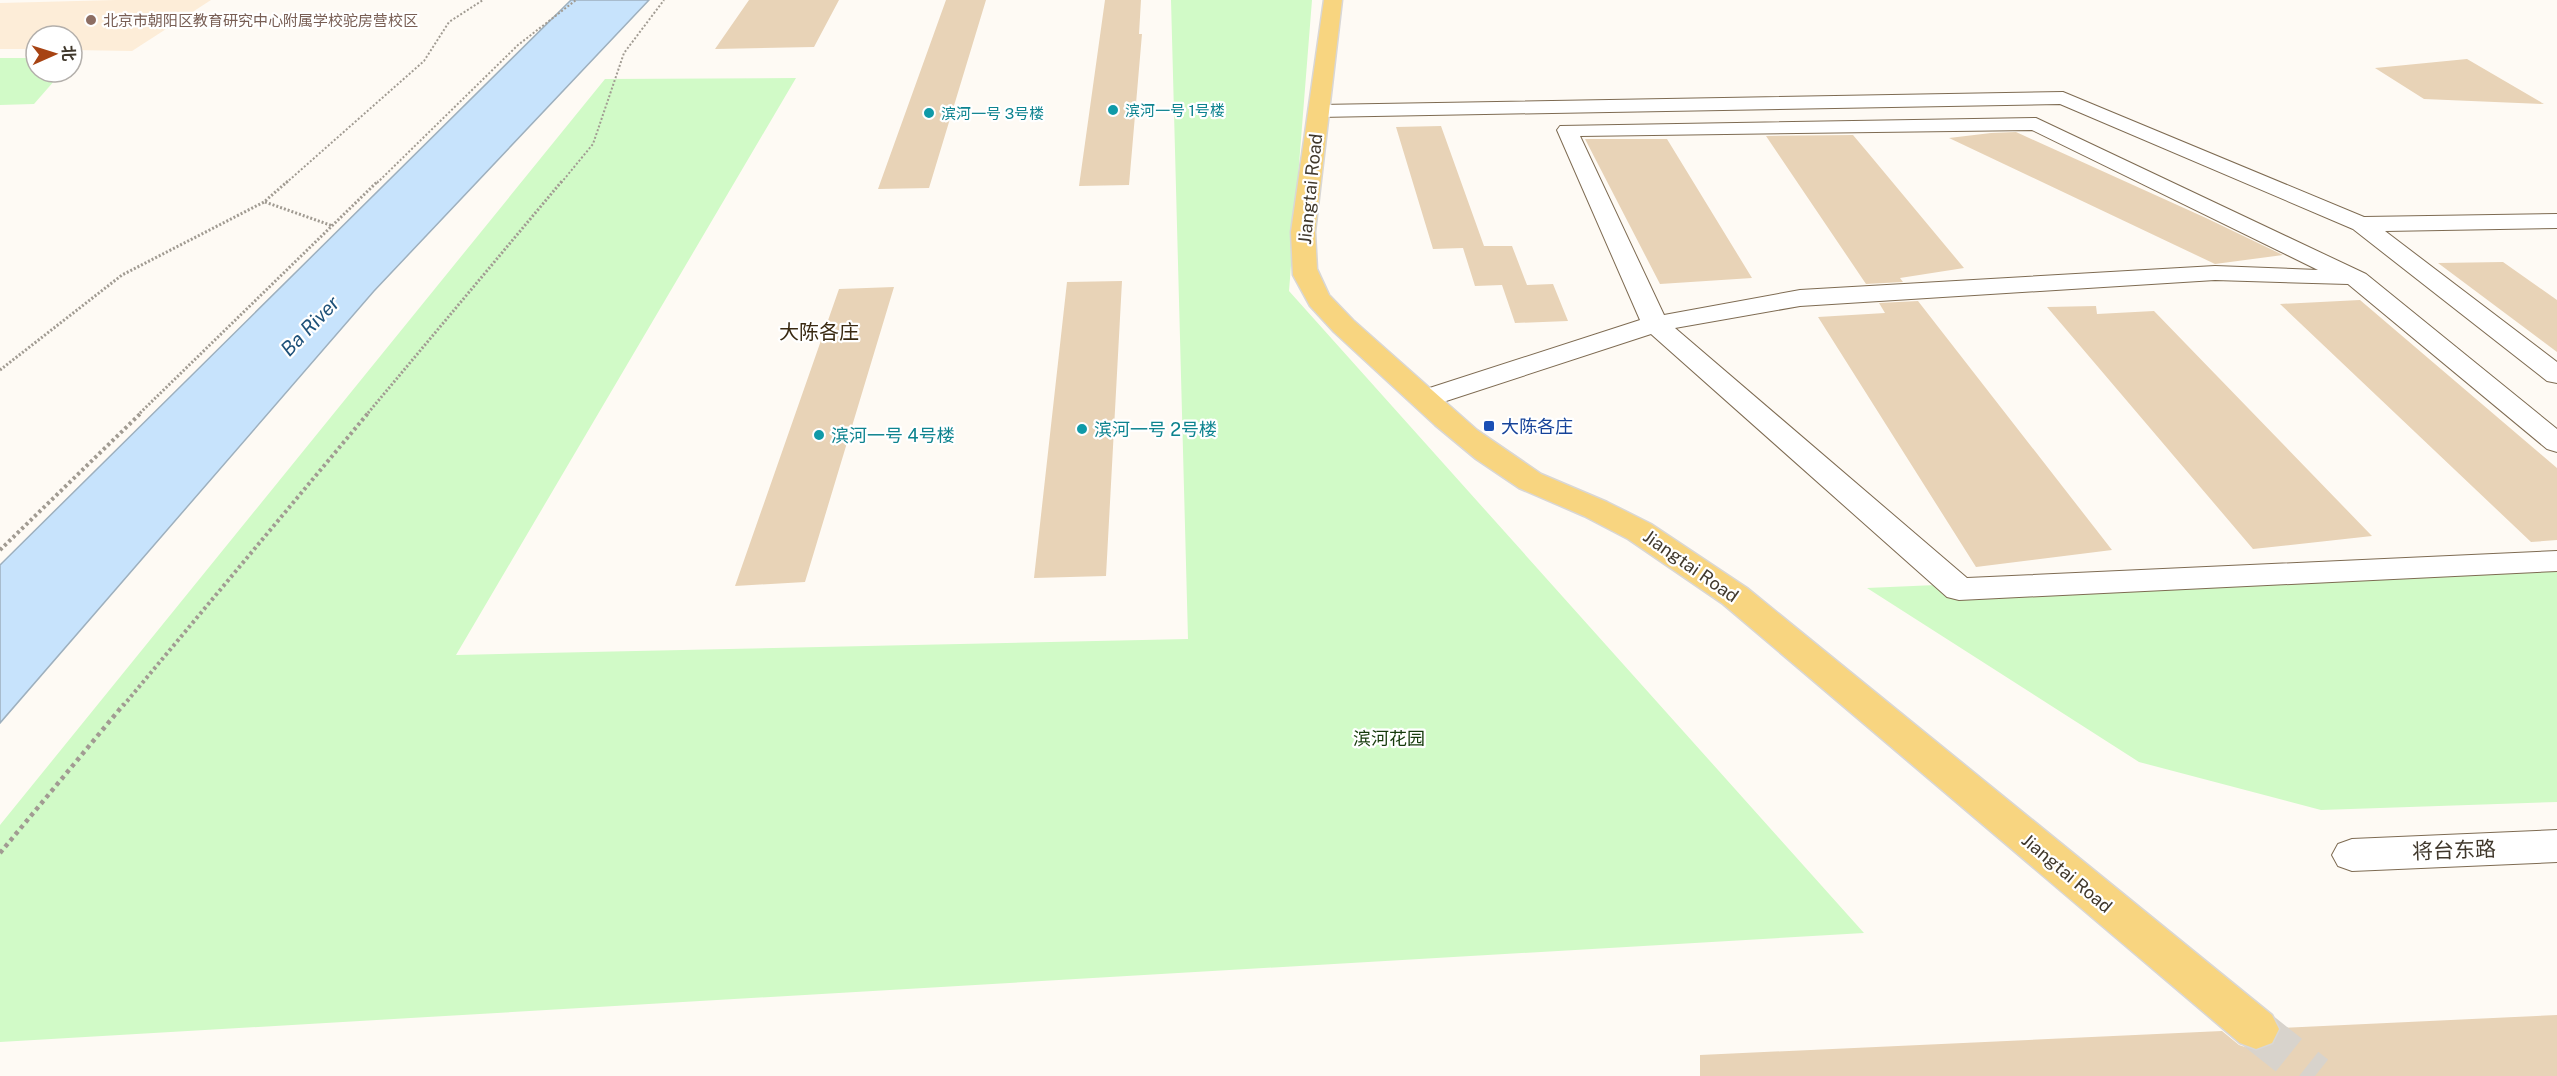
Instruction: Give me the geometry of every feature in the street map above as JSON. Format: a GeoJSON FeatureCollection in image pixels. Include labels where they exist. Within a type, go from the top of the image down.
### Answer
{"type":"FeatureCollection","features":[{"type":"Feature","properties":{"kind":"main road","name":"Jiangtai Road"},"geometry":{"type":"LineString","coordinates":[[1333,0],[1302,263],[1308,281],[1337,319],[1469,437],[1531,481],[1603,512],[1681,555],[1735,596],[2256,1029]]}},
{"type":"Feature","properties":{"kind":"street"},"geometry":{"type":"LineString","coordinates":[[1319,111],[2063,98],[2361,224],[2557,375]]}},
{"type":"Feature","properties":{"kind":"street"},"geometry":{"type":"LineString","coordinates":[[2557,443],[2357,279],[2036,124],[1568,130],[1655,324],[1959,589],[2557,561]]}},
{"type":"Feature","properties":{"kind":"street"},"geometry":{"type":"LineString","coordinates":[[2361,224],[2557,220]]}},
{"type":"Feature","properties":{"kind":"street"},"geometry":{"type":"LineString","coordinates":[[1424,399],[1655,324],[1800,298],[2216,273],[2357,279]]}},
{"type":"Feature","properties":{"kind":"street","name":"将台东路"},"geometry":{"type":"LineString","coordinates":[[2352,855],[2557,846]]}},
{"type":"Feature","properties":{"kind":"path"},"geometry":{"type":"LineString","coordinates":[[0,370],[122,275],[264,202],[424,61],[449,22],[483,0]]}},
{"type":"Feature","properties":{"kind":"path"},"geometry":{"type":"LineString","coordinates":[[0,550],[518,45],[576,0]]}},
{"type":"Feature","properties":{"kind":"path"},"geometry":{"type":"LineString","coordinates":[[0,853],[593,144],[624,53],[664,0]]}},
{"type":"Feature","properties":{"kind":"path"},"geometry":{"type":"LineString","coordinates":[[264,202],[333,226]]}},
{"type":"Feature","properties":{"kind":"shaded area","name":"北京市朝阳区教育研究中心附属学校驼房营校区"},"geometry":{"type":"Polygon","coordinates":[[[211,0],[132,51],[84,50],[84,24],[24,24],[24,49],[0,49],[0,3],[211,0]]]}},
{"type":"Feature","properties":{"kind":"green space","name":"滨河花园"},"geometry":{"type":"Polygon","coordinates":[[[1171,0],[1312,0],[1289,291],[1864,933],[0,1042],[0,825],[605,79],[796,78],[456,655],[1188,639],[1171,0]]]}},
{"type":"Feature","properties":{"kind":"green space"},"geometry":{"type":"Polygon","coordinates":[[[0,58],[24,58],[24,84],[52,84],[34,104],[0,105],[0,58]]]}},
{"type":"Feature","properties":{"kind":"green space"},"geometry":{"type":"Polygon","coordinates":[[[2557,558],[2557,802],[2321,810],[2139,762],[1867,588],[2557,558]]]}},
{"type":"Feature","properties":{"kind":"water","name":"Ba River"},"geometry":{"type":"Polygon","coordinates":[[[571,0],[649,0],[374,291],[0,723],[0,565],[571,0]]]}},
{"type":"Feature","properties":{"kind":"building"},"geometry":{"type":"Polygon","coordinates":[[[749,0],[839,0],[814,47],[715,49],[749,0]]]}},
{"type":"Feature","properties":{"kind":"building","name":"滨河一号 3号楼"},"geometry":{"type":"Polygon","coordinates":[[[946,0],[986,0],[929,188],[878,189],[946,0]]]}},
{"type":"Feature","properties":{"kind":"building","name":"滨河一号 1号楼"},"geometry":{"type":"Polygon","coordinates":[[[1105,0],[1141,0],[1139,34],[1142,34],[1129,185],[1079,186],[1105,0]]]}},
{"type":"Feature","properties":{"kind":"building"},"geometry":{"type":"Polygon","coordinates":[[[2467,59],[2544,104],[2424,99],[2375,68],[2467,59]]]}},
{"type":"Feature","properties":{"kind":"building"},"geometry":{"type":"Polygon","coordinates":[[[1441,126],[1484,246],[1512,246],[1527,285],[1553,284],[1568,321],[1515,323],[1502,285],[1475,286],[1463,248],[1433,249],[1396,127],[1441,126]]]}},
{"type":"Feature","properties":{"kind":"building"},"geometry":{"type":"Polygon","coordinates":[[[2016,132],[2283,255],[2215,264],[1949,138],[2016,132]]]}},
{"type":"Feature","properties":{"kind":"building"},"geometry":{"type":"Polygon","coordinates":[[[1853,135],[1964,268],[1900,278],[1903,282],[1866,284],[1766,136],[1853,135]]]}},
{"type":"Feature","properties":{"kind":"building"},"geometry":{"type":"Polygon","coordinates":[[[1585,139],[1667,139],[1752,278],[1660,284],[1585,139]]]}},
{"type":"Feature","properties":{"kind":"building"},"geometry":{"type":"Polygon","coordinates":[[[2503,262],[2557,300],[2557,352],[2438,263],[2503,262]]]}},
{"type":"Feature","properties":{"kind":"building","name":"滨河一号 2号楼"},"geometry":{"type":"Polygon","coordinates":[[[1122,281],[1106,576],[1034,578],[1067,282],[1122,281]]]}},
{"type":"Feature","properties":{"kind":"building","name":"滨河一号 4号楼"},"geometry":{"type":"Polygon","coordinates":[[[894,287],[805,582],[735,586],[839,289],[894,287]]]}},
{"type":"Feature","properties":{"kind":"building"},"geometry":{"type":"Polygon","coordinates":[[[2360,300],[2557,468],[2557,540],[2531,542],[2280,304],[2360,300]]]}},
{"type":"Feature","properties":{"kind":"building"},"geometry":{"type":"Polygon","coordinates":[[[1918,301],[2112,550],[1976,567],[1818,317],[1885,313],[1879,303],[1918,301]]]}},
{"type":"Feature","properties":{"kind":"building"},"geometry":{"type":"Polygon","coordinates":[[[2096,306],[2097,314],[2154,311],[2372,536],[2253,549],[2047,307],[2096,306]]]}},
{"type":"Feature","properties":{"kind":"building"},"geometry":{"type":"Polygon","coordinates":[[[2557,1015],[2557,1076],[1700,1076],[1700,1055],[2222,1031],[2239,1045],[2257,1051],[2274,1044],[2281,1028],[2557,1015]]]}},
{"type":"Feature","properties":{"kind":"tunnel"},"geometry":{"type":"LineString","coordinates":[[2256,1029],[2315,1076]]}},
{"type":"Feature","properties":{"kind":"place","name":"北京市朝阳区教育研究中心附属学校驼房营校区"},"geometry":{"type":"Point","coordinates":[91,20]}},
{"type":"Feature","properties":{"kind":"place","name":"滨河一号 1号楼"},"geometry":{"type":"Point","coordinates":[1113,110]}},
{"type":"Feature","properties":{"kind":"place","name":"滨河一号 3号楼"},"geometry":{"type":"Point","coordinates":[929,113]}},
{"type":"Feature","properties":{"kind":"place","name":"大陈各庄"},"geometry":{"type":"Point","coordinates":[1489,426]}},
{"type":"Feature","properties":{"kind":"place","name":"滨河一号 2号楼"},"geometry":{"type":"Point","coordinates":[1082,429]}},
{"type":"Feature","properties":{"kind":"place","name":"滨河一号 4号楼"},"geometry":{"type":"Point","coordinates":[819,435]}},
{"type":"Feature","properties":{"kind":"district","name":"大陈各庄"},"geometry":{"type":"Point","coordinates":[819,332]}}]}
